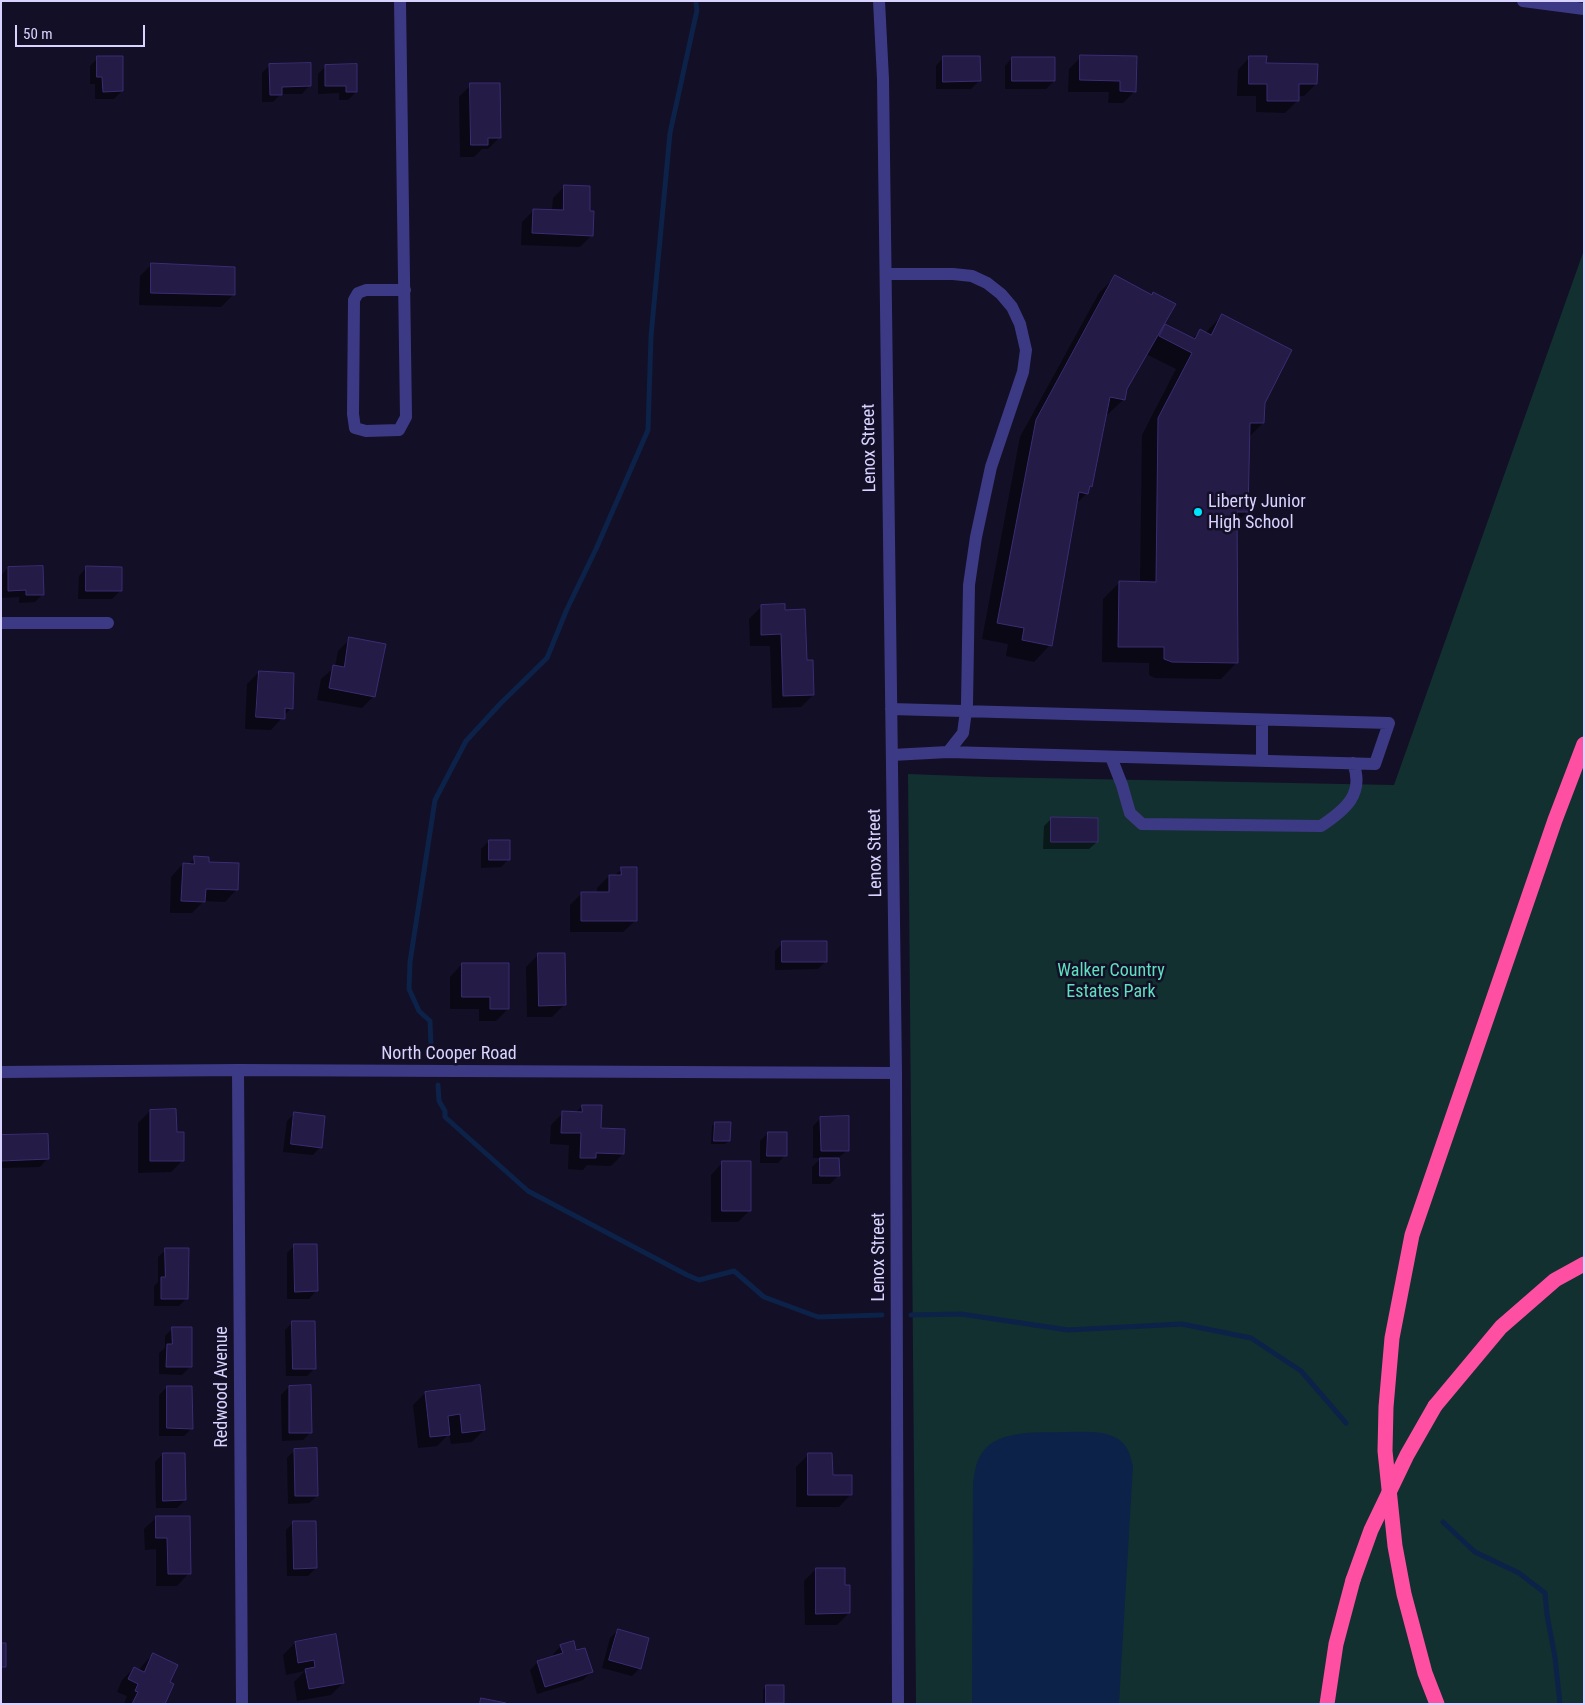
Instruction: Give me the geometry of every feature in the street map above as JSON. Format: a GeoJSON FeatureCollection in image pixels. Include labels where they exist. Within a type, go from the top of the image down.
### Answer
{"type":"FeatureCollection","features":[{"type":"Feature","properties":{"kind":"highway"},"geometry":{"type":"LineString","coordinates":[[1437,1704],[1425,1672],[1404,1594],[1394,1546],[1385,1451],[1386,1407],[1392,1338],[1412,1235],[1555,820],[1584,744]]}},
{"type":"Feature","properties":{"kind":"highway"},"geometry":{"type":"LineString","coordinates":[[1327,1704],[1336,1644],[1370,1530],[1407,1455],[1435,1406],[1502,1327],[1555,1280],[1584,1264]]}},
{"type":"Feature","properties":{"kind":"street"},"geometry":{"type":"LineString","coordinates":[[400,1],[405,290],[406,417],[399,430],[366,432],[355,428],[353,414],[354,300],[358,293],[366,290],[405,290]]}},
{"type":"Feature","properties":{"kind":"street","name":"Lenox Street"},"geometry":{"type":"LineString","coordinates":[[880,1],[886,274],[896,1072],[898,1704]]}},
{"type":"Feature","properties":{"kind":"street"},"geometry":{"type":"LineString","coordinates":[[1523,1],[1584,9]]}},
{"type":"Feature","properties":{"kind":"street"},"geometry":{"type":"LineString","coordinates":[[886,274],[953,274],[972,276],[987,283],[1002,294],[1012,307],[1020,324],[1026,350],[1023,372],[991,467],[976,537],[969,585],[966,712],[963,733],[948,752]]}},
{"type":"Feature","properties":{"kind":"street"},"geometry":{"type":"LineString","coordinates":[[1,623],[108,623]]}},
{"type":"Feature","properties":{"kind":"street"},"geometry":{"type":"LineString","coordinates":[[891,709],[1389,723],[1375,764],[948,752],[892,755]]}},
{"type":"Feature","properties":{"kind":"street"},"geometry":{"type":"LineString","coordinates":[[1262,720],[1262,761]]}},
{"type":"Feature","properties":{"kind":"street"},"geometry":{"type":"LineString","coordinates":[[1111,757],[1130,813],[1142,824],[1321,826],[1341,812],[1354,796],[1357,773],[1353,763]]}},
{"type":"Feature","properties":{"kind":"street","name":"North Cooper Road"},"geometry":{"type":"LineString","coordinates":[[1,1072],[238,1070],[896,1072]]}},
{"type":"Feature","properties":{"kind":"street","name":"Redwood Avenue"},"geometry":{"type":"LineString","coordinates":[[238,1070],[242,1704]]}},
{"type":"Feature","properties":{"kind":"green space","name":"Walker Country Estates Park"},"geometry":{"type":"Polygon","coordinates":[[[1584,250],[1584,1704],[916,1704],[908,774],[1394,785],[1584,250]]]}},
{"type":"Feature","properties":{"kind":"water"},"geometry":{"type":"Polygon","coordinates":[[[1090,1432],[1107,1434],[1121,1441],[1127,1449],[1133,1466],[1119,1704],[972,1704],[973,1483],[978,1460],[984,1450],[993,1442],[1016,1434],[1090,1432]]]}},
{"type":"Feature","properties":{"kind":"building"},"geometry":{"type":"Polygon","coordinates":[[[1080,55],[1137,56],[1136,92],[1120,91],[1120,81],[1080,80],[1080,55]]]}},
{"type":"Feature","properties":{"kind":"building"},"geometry":{"type":"Polygon","coordinates":[[[97,56],[123,56],[123,91],[103,92],[102,77],[97,77],[97,56]]]}},
{"type":"Feature","properties":{"kind":"building"},"geometry":{"type":"Polygon","coordinates":[[[943,56],[980,56],[981,81],[943,82],[943,56]]]}},
{"type":"Feature","properties":{"kind":"building"},"geometry":{"type":"Polygon","coordinates":[[[1249,56],[1267,56],[1266,63],[1318,64],[1317,84],[1299,84],[1299,101],[1267,101],[1267,84],[1249,84],[1249,56]]]}},
{"type":"Feature","properties":{"kind":"building"},"geometry":{"type":"Polygon","coordinates":[[[1012,57],[1055,57],[1055,81],[1012,81],[1012,57]]]}},
{"type":"Feature","properties":{"kind":"building"},"geometry":{"type":"Polygon","coordinates":[[[311,63],[311,86],[282,87],[282,95],[270,95],[269,64],[311,63]]]}},
{"type":"Feature","properties":{"kind":"building"},"geometry":{"type":"Polygon","coordinates":[[[357,64],[357,92],[346,92],[346,86],[325,86],[325,65],[357,64]]]}},
{"type":"Feature","properties":{"kind":"building"},"geometry":{"type":"Polygon","coordinates":[[[470,83],[500,83],[501,138],[488,138],[488,145],[471,145],[470,83]]]}},
{"type":"Feature","properties":{"kind":"building"},"geometry":{"type":"Polygon","coordinates":[[[564,185],[590,186],[590,211],[594,211],[593,236],[532,233],[533,209],[563,210],[564,185]]]}},
{"type":"Feature","properties":{"kind":"building"},"geometry":{"type":"Polygon","coordinates":[[[151,263],[235,267],[235,295],[151,293],[151,263]]]}},
{"type":"Feature","properties":{"kind":"building"},"geometry":{"type":"Polygon","coordinates":[[[1115,275],[1152,295],[1153,292],[1176,304],[1127,389],[1125,400],[1110,397],[1092,487],[1090,486],[1088,494],[1079,492],[1052,646],[1022,640],[1024,628],[997,623],[1036,420],[1115,275]]]}},
{"type":"Feature","properties":{"kind":"building"},"geometry":{"type":"Polygon","coordinates":[[[1222,314],[1292,350],[1265,403],[1264,423],[1250,423],[1248,512],[1237,512],[1238,663],[1172,662],[1164,659],[1164,647],[1118,647],[1119,581],[1156,582],[1158,418],[1192,353],[1159,336],[1165,324],[1195,339],[1200,329],[1211,335],[1222,314]]]}},
{"type":"Feature","properties":{"kind":"building"},"geometry":{"type":"Polygon","coordinates":[[[43,566],[44,595],[26,595],[26,590],[8,591],[8,567],[43,566]]]}},
{"type":"Feature","properties":{"kind":"building"},"geometry":{"type":"Polygon","coordinates":[[[86,566],[122,567],[122,591],[86,591],[86,566]]]}},
{"type":"Feature","properties":{"kind":"building"},"geometry":{"type":"Polygon","coordinates":[[[785,604],[785,610],[805,609],[807,660],[813,660],[814,695],[783,696],[781,634],[761,635],[761,605],[785,604]]]}},
{"type":"Feature","properties":{"kind":"building"},"geometry":{"type":"Polygon","coordinates":[[[349,637],[386,644],[375,697],[329,688],[333,665],[344,667],[349,637]]]}},
{"type":"Feature","properties":{"kind":"building"},"geometry":{"type":"Polygon","coordinates":[[[259,671],[294,673],[293,709],[285,708],[285,719],[256,717],[259,671]]]}},
{"type":"Feature","properties":{"kind":"building"},"geometry":{"type":"Polygon","coordinates":[[[1051,817],[1098,818],[1098,842],[1051,842],[1051,817]]]}},
{"type":"Feature","properties":{"kind":"building"},"geometry":{"type":"Polygon","coordinates":[[[489,840],[510,840],[510,860],[489,860],[489,840]]]}},
{"type":"Feature","properties":{"kind":"building"},"geometry":{"type":"Polygon","coordinates":[[[194,856],[209,857],[209,862],[239,863],[238,890],[206,889],[205,902],[181,901],[183,863],[194,864],[194,856]]]}},
{"type":"Feature","properties":{"kind":"building"},"geometry":{"type":"Polygon","coordinates":[[[621,867],[637,867],[637,921],[581,921],[581,892],[609,892],[609,875],[621,875],[621,867]]]}},
{"type":"Feature","properties":{"kind":"building"},"geometry":{"type":"Polygon","coordinates":[[[782,941],[827,941],[827,962],[782,962],[782,941]]]}},
{"type":"Feature","properties":{"kind":"building"},"geometry":{"type":"Polygon","coordinates":[[[538,953],[565,953],[566,1005],[539,1006],[538,953]]]}},
{"type":"Feature","properties":{"kind":"building"},"geometry":{"type":"Polygon","coordinates":[[[462,963],[509,963],[509,1009],[490,1009],[490,997],[462,997],[462,963]]]}},
{"type":"Feature","properties":{"kind":"building"},"geometry":{"type":"Polygon","coordinates":[[[582,1105],[602,1105],[601,1128],[625,1129],[624,1154],[596,1153],[596,1158],[580,1158],[581,1133],[561,1133],[562,1111],[582,1112],[582,1105]]]}},
{"type":"Feature","properties":{"kind":"building"},"geometry":{"type":"Polygon","coordinates":[[[176,1109],[177,1132],[184,1132],[184,1161],[150,1161],[150,1110],[176,1109]]]}},
{"type":"Feature","properties":{"kind":"building"},"geometry":{"type":"Polygon","coordinates":[[[294,1112],[325,1116],[322,1148],[291,1144],[294,1112]]]}},
{"type":"Feature","properties":{"kind":"building"},"geometry":{"type":"Polygon","coordinates":[[[849,1116],[849,1151],[821,1151],[820,1117],[849,1116]]]}},
{"type":"Feature","properties":{"kind":"building"},"geometry":{"type":"Polygon","coordinates":[[[715,1122],[731,1122],[730,1141],[714,1141],[715,1122]]]}},
{"type":"Feature","properties":{"kind":"building"},"geometry":{"type":"Polygon","coordinates":[[[768,1132],[787,1132],[787,1156],[767,1156],[768,1132]]]}},
{"type":"Feature","properties":{"kind":"building"},"geometry":{"type":"Polygon","coordinates":[[[48,1134],[49,1159],[1,1161],[1,1135],[48,1134]]]}},
{"type":"Feature","properties":{"kind":"building"},"geometry":{"type":"Polygon","coordinates":[[[820,1158],[839,1158],[840,1176],[820,1176],[820,1158]]]}},
{"type":"Feature","properties":{"kind":"building"},"geometry":{"type":"Polygon","coordinates":[[[722,1161],[751,1161],[751,1211],[722,1211],[722,1161]]]}},
{"type":"Feature","properties":{"kind":"building"},"geometry":{"type":"Polygon","coordinates":[[[294,1244],[317,1244],[318,1291],[295,1292],[294,1244]]]}},
{"type":"Feature","properties":{"kind":"building"},"geometry":{"type":"Polygon","coordinates":[[[165,1248],[189,1248],[188,1299],[161,1299],[161,1277],[165,1277],[165,1248]]]}},
{"type":"Feature","properties":{"kind":"building"},"geometry":{"type":"Polygon","coordinates":[[[292,1321],[315,1321],[316,1369],[293,1369],[292,1321]]]}},
{"type":"Feature","properties":{"kind":"building"},"geometry":{"type":"Polygon","coordinates":[[[172,1327],[192,1327],[192,1367],[166,1367],[167,1344],[172,1344],[172,1327]]]}},
{"type":"Feature","properties":{"kind":"building"},"geometry":{"type":"Polygon","coordinates":[[[311,1385],[312,1433],[289,1433],[289,1386],[311,1385]]]}},
{"type":"Feature","properties":{"kind":"building"},"geometry":{"type":"Polygon","coordinates":[[[480,1385],[485,1430],[462,1433],[460,1414],[448,1416],[450,1435],[430,1437],[425,1392],[480,1385]]]}},
{"type":"Feature","properties":{"kind":"building"},"geometry":{"type":"Polygon","coordinates":[[[167,1386],[192,1386],[193,1429],[167,1428],[167,1386]]]}},
{"type":"Feature","properties":{"kind":"building"},"geometry":{"type":"Polygon","coordinates":[[[317,1448],[318,1496],[295,1496],[294,1449],[317,1448]]]}},
{"type":"Feature","properties":{"kind":"building"},"geometry":{"type":"Polygon","coordinates":[[[163,1453],[185,1453],[186,1500],[163,1501],[163,1453]]]}},
{"type":"Feature","properties":{"kind":"building"},"geometry":{"type":"Polygon","coordinates":[[[808,1453],[832,1453],[833,1475],[852,1475],[852,1495],[808,1495],[808,1453]]]}},
{"type":"Feature","properties":{"kind":"building"},"geometry":{"type":"Polygon","coordinates":[[[156,1516],[190,1516],[191,1574],[168,1574],[167,1538],[156,1538],[156,1516]]]}},
{"type":"Feature","properties":{"kind":"building"},"geometry":{"type":"Polygon","coordinates":[[[293,1521],[316,1521],[317,1568],[294,1569],[293,1521]]]}},
{"type":"Feature","properties":{"kind":"building"},"geometry":{"type":"Polygon","coordinates":[[[816,1568],[845,1568],[845,1585],[850,1585],[850,1613],[816,1614],[816,1568]]]}},
{"type":"Feature","properties":{"kind":"building"},"geometry":{"type":"Polygon","coordinates":[[[618,1629],[649,1638],[641,1669],[609,1660],[618,1629]]]}},
{"type":"Feature","properties":{"kind":"building"},"geometry":{"type":"Polygon","coordinates":[[[336,1634],[344,1683],[309,1689],[305,1669],[315,1667],[314,1660],[298,1663],[295,1642],[336,1634]]]}},
{"type":"Feature","properties":{"kind":"building"},"geometry":{"type":"Polygon","coordinates":[[[574,1641],[576,1650],[585,1648],[593,1672],[545,1687],[537,1661],[563,1653],[560,1645],[574,1641]]]}},
{"type":"Feature","properties":{"kind":"building"},"geometry":{"type":"Polygon","coordinates":[[[1,1643],[6,1643],[6,1667],[1,1667],[1,1643]]]}},
{"type":"Feature","properties":{"kind":"building"},"geometry":{"type":"Polygon","coordinates":[[[153,1653],[178,1665],[170,1682],[174,1684],[165,1704],[132,1704],[138,1692],[135,1691],[138,1684],[128,1679],[134,1667],[144,1672],[153,1653]]]}},
{"type":"Feature","properties":{"kind":"building"},"geometry":{"type":"Polygon","coordinates":[[[766,1685],[784,1685],[784,1703],[766,1703],[766,1685]]]}},
{"type":"Feature","properties":{"kind":"building"},"geometry":{"type":"Polygon","coordinates":[[[481,1698],[506,1703],[506,1704],[480,1704],[481,1698]]]}},
{"type":"Feature","properties":{"kind":"waterway"},"geometry":{"type":"LineString","coordinates":[[435,1056],[431,1046],[430,1021],[419,1011],[409,989],[410,962],[435,800],[466,741],[500,704],[547,658],[567,609],[596,549],[648,430],[651,336],[670,133],[697,10],[696,3]]}},
{"type":"Feature","properties":{"kind":"waterway"},"geometry":{"type":"LineString","coordinates":[[438,1085],[439,1101],[445,1111],[445,1117],[528,1191],[687,1275],[699,1280],[734,1271],[764,1297],[818,1317],[882,1315]]}},
{"type":"Feature","properties":{"kind":"waterway"},"geometry":{"type":"LineString","coordinates":[[911,1315],[961,1314],[1068,1330],[1182,1324],[1251,1338],[1301,1371],[1346,1423]]}},
{"type":"Feature","properties":{"kind":"waterway"},"geometry":{"type":"LineString","coordinates":[[1443,1522],[1475,1552],[1519,1573],[1545,1593],[1560,1704]]}},
{"type":"Feature","properties":{"kind":"place","name":"Liberty Junior High School"},"geometry":{"type":"Point","coordinates":[1198,512]}}]}
